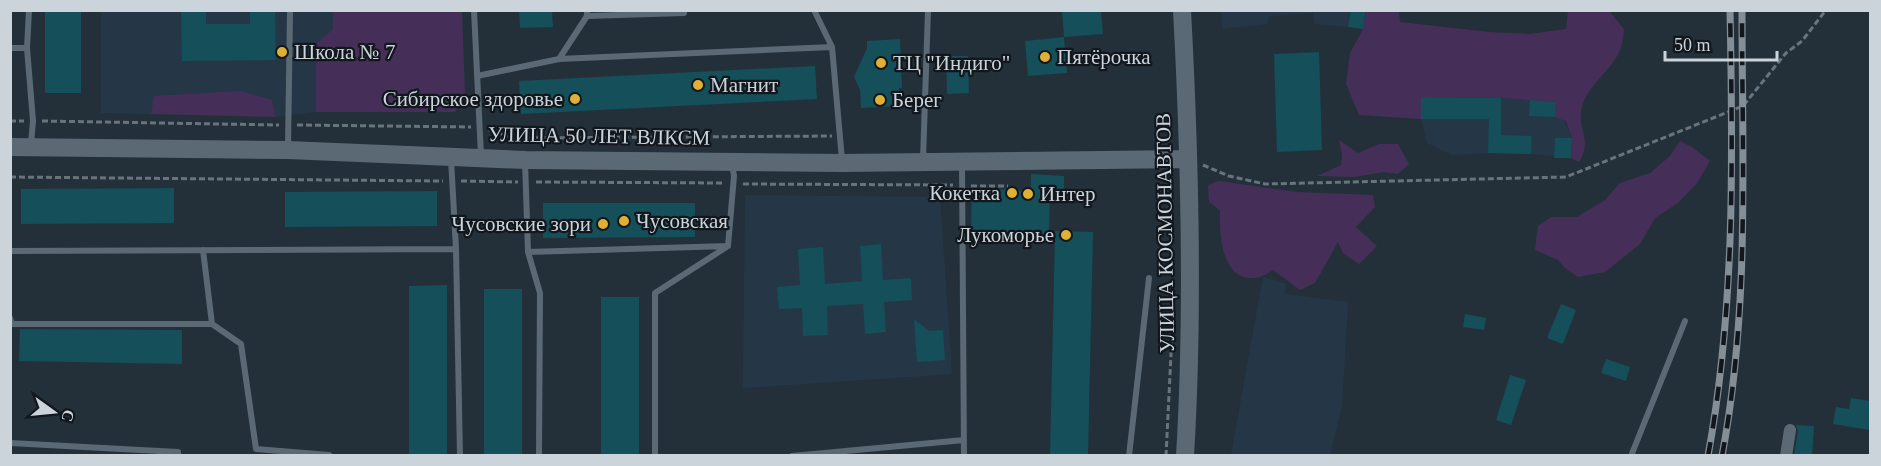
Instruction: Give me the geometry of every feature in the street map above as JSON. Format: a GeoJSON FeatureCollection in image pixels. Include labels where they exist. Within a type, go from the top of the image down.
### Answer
{"type":"FeatureCollection","features":[{"type":"Feature","properties":{"kind":"street","name":"УЛИЦА КОСМОНАВТОВ"},"geometry":{"type":"LineString","coordinates":[[1182,10],[1190,289],[1185,456]]}},
{"type":"Feature","properties":{"kind":"street","name":"УЛИЦА 50 ЛЕТ ВЛКСМ"},"geometry":{"type":"LineString","coordinates":[[10,147],[288,150],[525,160],[922,164],[1187,159]]}},
{"type":"Feature","properties":{"kind":"street"},"geometry":{"type":"LineString","coordinates":[[1786,456],[1790,430]]}},
{"type":"Feature","properties":{"kind":"lane"},"geometry":{"type":"LineString","coordinates":[[29,10],[27,48],[33,121],[31,147]]}},
{"type":"Feature","properties":{"kind":"lane"},"geometry":{"type":"LineString","coordinates":[[288,150],[290,10]]}},
{"type":"Feature","properties":{"kind":"lane"},"geometry":{"type":"LineString","coordinates":[[474,10],[481,157]]}},
{"type":"Feature","properties":{"kind":"lane"},"geometry":{"type":"LineString","coordinates":[[560,59],[587,13],[684,13],[684,10]]}},
{"type":"Feature","properties":{"kind":"lane"},"geometry":{"type":"LineString","coordinates":[[814,10],[832,47],[842,163]]}},
{"type":"Feature","properties":{"kind":"lane"},"geometry":{"type":"LineString","coordinates":[[922,164],[929,12]]}},
{"type":"Feature","properties":{"kind":"lane"},"geometry":{"type":"LineString","coordinates":[[477,76],[560,59],[832,47]]}},
{"type":"Feature","properties":{"kind":"lane"},"geometry":{"type":"LineString","coordinates":[[10,48],[27,48]]}},
{"type":"Feature","properties":{"kind":"lane"},"geometry":{"type":"LineString","coordinates":[[451,156],[456,249],[460,456]]}},
{"type":"Feature","properties":{"kind":"lane"},"geometry":{"type":"LineString","coordinates":[[525,160],[528,252],[540,293],[539,456]]}},
{"type":"Feature","properties":{"kind":"lane"},"geometry":{"type":"LineString","coordinates":[[728,246],[734,183],[731,161]]}},
{"type":"Feature","properties":{"kind":"lane"},"geometry":{"type":"LineString","coordinates":[[962,163],[964,456]]}},
{"type":"Feature","properties":{"kind":"lane"},"geometry":{"type":"LineString","coordinates":[[528,252],[728,246]]}},
{"type":"Feature","properties":{"kind":"lane"},"geometry":{"type":"LineString","coordinates":[[656,456],[655,293],[728,246]]}},
{"type":"Feature","properties":{"kind":"lane"},"geometry":{"type":"LineString","coordinates":[[10,250],[456,249]]}},
{"type":"Feature","properties":{"kind":"lane"},"geometry":{"type":"LineString","coordinates":[[203,250],[212,324]]}},
{"type":"Feature","properties":{"kind":"lane"},"geometry":{"type":"LineString","coordinates":[[1129,456],[1149,278]]}},
{"type":"Feature","properties":{"kind":"lane"},"geometry":{"type":"LineString","coordinates":[[10,318],[12,324],[212,324],[241,344],[256,449],[329,455]]}},
{"type":"Feature","properties":{"kind":"lane"},"geometry":{"type":"LineString","coordinates":[[1631,456],[1685,321]]}},
{"type":"Feature","properties":{"kind":"lane"},"geometry":{"type":"LineString","coordinates":[[792,456],[964,440]]}},
{"type":"Feature","properties":{"kind":"lane"},"geometry":{"type":"LineString","coordinates":[[10,443],[178,452],[178,456]]}},
{"type":"Feature","properties":{"kind":"path"},"geometry":{"type":"LineString","coordinates":[[1187,159],[1229,176],[1265,184],[1566,177],[1743,106],[1786,53],[1802,41],[1826,10]]}},
{"type":"Feature","properties":{"kind":"path"},"geometry":{"type":"LineString","coordinates":[[10,121],[481,127],[515,138],[840,136]]}},
{"type":"Feature","properties":{"kind":"path"},"geometry":{"type":"LineString","coordinates":[[10,177],[1008,186]]}},
{"type":"Feature","properties":{"kind":"path"},"geometry":{"type":"LineString","coordinates":[[1167,456],[1172,331]]}},
{"type":"Feature","properties":{"kind":"shaded area","name":"Школа № 7"},"geometry":{"type":"Polygon","coordinates":[[[101,11],[462,11],[465,94],[455,112],[316,112],[275,117],[101,113],[101,11]]]}},
{"type":"Feature","properties":{"kind":"shaded area"},"geometry":{"type":"Polygon","coordinates":[[[333,11],[462,11],[465,94],[455,112],[316,112],[316,44],[333,29],[333,11]]]}},
{"type":"Feature","properties":{"kind":"shaded area"},"geometry":{"type":"Polygon","coordinates":[[[1221,11],[1351,11],[1348,27],[1315,24],[1313,13],[1269,16],[1267,24],[1222,29],[1221,11]]]}},
{"type":"Feature","properties":{"kind":"shaded area"},"geometry":{"type":"Polygon","coordinates":[[[1366,11],[1399,11],[1400,22],[1529,34],[1566,29],[1568,11],[1609,11],[1624,29],[1622,43],[1613,63],[1591,89],[1583,104],[1581,119],[1585,148],[1579,162],[1571,158],[1572,138],[1566,121],[1555,117],[1556,102],[1501,98],[1422,97],[1421,119],[1359,115],[1346,84],[1350,53],[1363,29],[1366,11]]]}},
{"type":"Feature","properties":{"kind":"shaded area"},"geometry":{"type":"Polygon","coordinates":[[[240,91],[272,100],[275,117],[151,114],[154,96],[240,91]]]}},
{"type":"Feature","properties":{"kind":"shaded area"},"geometry":{"type":"Polygon","coordinates":[[[1421,97],[1501,98],[1556,102],[1572,138],[1571,158],[1531,154],[1452,155],[1427,143],[1421,119],[1421,97]]]}},
{"type":"Feature","properties":{"kind":"shaded area"},"geometry":{"type":"Polygon","coordinates":[[[1339,140],[1358,153],[1379,144],[1398,144],[1409,164],[1398,174],[1383,172],[1355,177],[1317,176],[1341,165],[1342,154],[1339,140]]]}},
{"type":"Feature","properties":{"kind":"shaded area"},"geometry":{"type":"Polygon","coordinates":[[[1680,141],[1710,161],[1697,183],[1678,203],[1655,218],[1640,244],[1605,272],[1578,277],[1558,260],[1535,250],[1538,226],[1551,217],[1577,217],[1605,200],[1620,183],[1650,173],[1670,156],[1680,141]]]}},
{"type":"Feature","properties":{"kind":"shaded area"},"geometry":{"type":"Polygon","coordinates":[[[1219,181],[1297,192],[1373,195],[1375,207],[1356,227],[1377,246],[1359,264],[1343,253],[1338,242],[1315,283],[1300,290],[1273,270],[1257,278],[1244,277],[1235,272],[1224,254],[1220,231],[1220,210],[1209,202],[1208,185],[1219,181]]]}},
{"type":"Feature","properties":{"kind":"shaded area"},"geometry":{"type":"Polygon","coordinates":[[[745,195],[940,197],[952,374],[743,388],[745,195]]]}},
{"type":"Feature","properties":{"kind":"shaded area"},"geometry":{"type":"Polygon","coordinates":[[[1263,277],[1286,284],[1285,294],[1348,302],[1342,406],[1330,455],[1231,455],[1263,277]]]}},
{"type":"Feature","properties":{"kind":"building"},"geometry":{"type":"Polygon","coordinates":[[[45,10],[81,10],[81,93],[45,93],[45,10]]]}},
{"type":"Feature","properties":{"kind":"building"},"geometry":{"type":"Polygon","coordinates":[[[181,10],[206,10],[206,24],[250,24],[250,10],[275,10],[276,60],[182,61],[181,10]]]}},
{"type":"Feature","properties":{"kind":"building"},"geometry":{"type":"Polygon","coordinates":[[[519,10],[552,10],[553,27],[520,28],[519,10]]]}},
{"type":"Feature","properties":{"kind":"building"},"geometry":{"type":"Polygon","coordinates":[[[1062,10],[1101,10],[1103,34],[1064,37],[1062,10]]]}},
{"type":"Feature","properties":{"kind":"building"},"geometry":{"type":"Polygon","coordinates":[[[1351,10],[1366,10],[1363,29],[1348,27],[1351,10]]]}},
{"type":"Feature","properties":{"kind":"building"},"geometry":{"type":"Polygon","coordinates":[[[1064,37],[1067,73],[1028,76],[1025,41],[1064,37]]]}},
{"type":"Feature","properties":{"kind":"building","name":"ТЦ \"Индиго\""},"geometry":{"type":"Polygon","coordinates":[[[900,39],[902,88],[899,88],[900,106],[861,108],[860,90],[854,77],[867,48],[867,41],[900,39]]]}},
{"type":"Feature","properties":{"kind":"building"},"geometry":{"type":"Polygon","coordinates":[[[1319,52],[1322,150],[1277,152],[1274,54],[1319,52]]]}},
{"type":"Feature","properties":{"kind":"building"},"geometry":{"type":"Polygon","coordinates":[[[946,56],[968,56],[969,93],[947,94],[946,56]]]}},
{"type":"Feature","properties":{"kind":"building"},"geometry":{"type":"Polygon","coordinates":[[[815,66],[817,99],[521,114],[519,81],[815,66]]]}},
{"type":"Feature","properties":{"kind":"building"},"geometry":{"type":"Polygon","coordinates":[[[1421,97],[1501,98],[1501,135],[1532,136],[1531,154],[1488,153],[1489,119],[1421,119],[1421,97]]]}},
{"type":"Feature","properties":{"kind":"building"},"geometry":{"type":"Polygon","coordinates":[[[1530,100],[1556,102],[1555,117],[1529,116],[1530,100]]]}},
{"type":"Feature","properties":{"kind":"building"},"geometry":{"type":"Polygon","coordinates":[[[1555,138],[1572,138],[1571,158],[1554,158],[1555,138]]]}},
{"type":"Feature","properties":{"kind":"building"},"geometry":{"type":"Polygon","coordinates":[[[1031,174],[1064,176],[1064,192],[1050,192],[1049,234],[971,231],[972,188],[1031,191],[1031,174]]]}},
{"type":"Feature","properties":{"kind":"building"},"geometry":{"type":"Polygon","coordinates":[[[174,188],[174,223],[21,224],[21,189],[174,188]]]}},
{"type":"Feature","properties":{"kind":"building"},"geometry":{"type":"Polygon","coordinates":[[[437,191],[437,226],[285,227],[285,192],[437,191]]]}},
{"type":"Feature","properties":{"kind":"building"},"geometry":{"type":"Polygon","coordinates":[[[543,203],[695,203],[695,237],[543,238],[543,203]]]}},
{"type":"Feature","properties":{"kind":"building"},"geometry":{"type":"Polygon","coordinates":[[[1055,231],[1093,232],[1088,456],[1050,456],[1055,231]]]}},
{"type":"Feature","properties":{"kind":"building"},"geometry":{"type":"Polygon","coordinates":[[[881,244],[883,280],[911,278],[912,300],[884,302],[886,332],[865,334],[863,304],[827,306],[828,335],[803,336],[802,308],[779,309],[777,287],[800,285],[798,249],[823,247],[825,284],[862,281],[860,246],[881,244]]]}},
{"type":"Feature","properties":{"kind":"building"},"geometry":{"type":"Polygon","coordinates":[[[447,285],[447,456],[409,456],[409,286],[447,285]]]}},
{"type":"Feature","properties":{"kind":"building"},"geometry":{"type":"Polygon","coordinates":[[[484,289],[522,289],[522,456],[484,456],[484,289]]]}},
{"type":"Feature","properties":{"kind":"building"},"geometry":{"type":"Polygon","coordinates":[[[601,297],[639,297],[639,456],[601,456],[601,297]]]}},
{"type":"Feature","properties":{"kind":"building"},"geometry":{"type":"Polygon","coordinates":[[[1561,304],[1576,310],[1563,344],[1547,338],[1561,304]]]}},
{"type":"Feature","properties":{"kind":"building"},"geometry":{"type":"Polygon","coordinates":[[[1465,314],[1486,318],[1484,330],[1463,327],[1465,314]]]}},
{"type":"Feature","properties":{"kind":"building"},"geometry":{"type":"Polygon","coordinates":[[[914,319],[929,331],[943,330],[945,360],[917,362],[914,319]]]}},
{"type":"Feature","properties":{"kind":"building"},"geometry":{"type":"Polygon","coordinates":[[[20,329],[182,330],[182,364],[19,361],[20,329]]]}},
{"type":"Feature","properties":{"kind":"building"},"geometry":{"type":"Polygon","coordinates":[[[1606,359],[1630,367],[1626,381],[1601,373],[1606,359]]]}},
{"type":"Feature","properties":{"kind":"building"},"geometry":{"type":"Polygon","coordinates":[[[1510,375],[1526,380],[1511,425],[1496,420],[1510,375]]]}},
{"type":"Feature","properties":{"kind":"building"},"geometry":{"type":"Polygon","coordinates":[[[1851,398],[1870,401],[1870,430],[1833,424],[1836,407],[1849,409],[1851,398]]]}},
{"type":"Feature","properties":{"kind":"building"},"geometry":{"type":"Polygon","coordinates":[[[1796,425],[1814,426],[1812,456],[1794,456],[1798,431],[1796,425]]]}},
{"type":"Feature","properties":{"kind":"railway"},"geometry":{"type":"LineString","coordinates":[[1708,456],[1717,401],[1728,290],[1732,122],[1730,10]]}},
{"type":"Feature","properties":{"kind":"railway"},"geometry":{"type":"LineString","coordinates":[[1722,456],[1731,400],[1741,289],[1742,10]]}},
{"type":"Feature","properties":{"kind":"place","name":"Школа № 7"},"geometry":{"type":"Point","coordinates":[282,52]}},
{"type":"Feature","properties":{"kind":"place","name":"Пятёрочка"},"geometry":{"type":"Point","coordinates":[1045,57]}},
{"type":"Feature","properties":{"kind":"place","name":"ТЦ \"Индиго\""},"geometry":{"type":"Point","coordinates":[881,63]}},
{"type":"Feature","properties":{"kind":"place","name":"Магнит"},"geometry":{"type":"Point","coordinates":[698,85]}},
{"type":"Feature","properties":{"kind":"place","name":"Сибирское здоровье"},"geometry":{"type":"Point","coordinates":[575,99]}},
{"type":"Feature","properties":{"kind":"place","name":"Берег"},"geometry":{"type":"Point","coordinates":[880,100]}},
{"type":"Feature","properties":{"kind":"place","name":"Кокетка"},"geometry":{"type":"Point","coordinates":[1012,193]}},
{"type":"Feature","properties":{"kind":"place","name":"Интер"},"geometry":{"type":"Point","coordinates":[1028,194]}},
{"type":"Feature","properties":{"kind":"place","name":"Чусовская"},"geometry":{"type":"Point","coordinates":[624,221]}},
{"type":"Feature","properties":{"kind":"place","name":"Чусовские зори"},"geometry":{"type":"Point","coordinates":[603,224]}},
{"type":"Feature","properties":{"kind":"place","name":"Лукоморье"},"geometry":{"type":"Point","coordinates":[1066,235]}}]}
